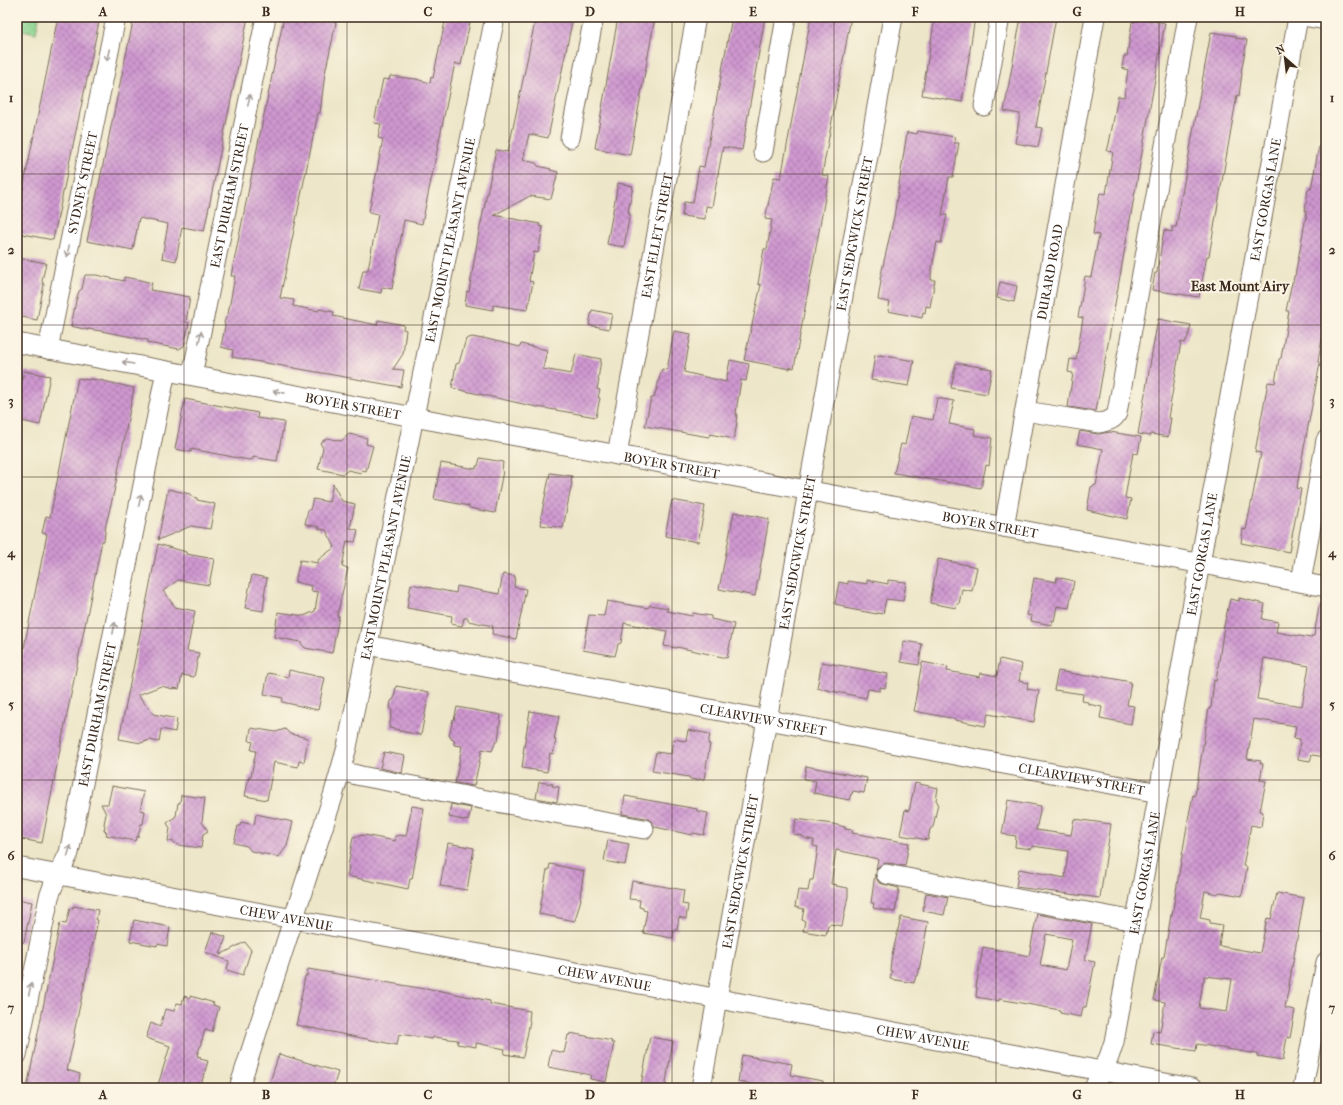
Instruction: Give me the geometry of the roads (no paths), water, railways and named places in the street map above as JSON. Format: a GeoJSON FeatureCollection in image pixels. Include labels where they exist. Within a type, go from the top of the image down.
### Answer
{"type":"FeatureCollection","features":[{"type":"Feature","properties":{"kind":"street","name":"SYDNEY STREET"},"geometry":{"type":"LineString","coordinates":[[48,349],[116,17]]}},
{"type":"Feature","properties":{"kind":"street","name":"EAST DURHAM STREET"},"geometry":{"type":"LineString","coordinates":[[192,375],[266,17]]}},
{"type":"Feature","properties":{"kind":"street","name":"EAST MOUNT PLEASANT AVENUE"},"geometry":{"type":"LineString","coordinates":[[239,1088],[341,770],[495,17]]}},
{"type":"Feature","properties":{"kind":"street"},"geometry":{"type":"LineString","coordinates":[[570,138],[594,17]]}},
{"type":"Feature","properties":{"kind":"street","name":"EAST ELLET STREET"},"geometry":{"type":"LineString","coordinates":[[616,455],[696,17]]}},
{"type":"Feature","properties":{"kind":"street"},"geometry":{"type":"LineString","coordinates":[[763,152],[786,17]]}},
{"type":"Feature","properties":{"kind":"street","name":"EAST SEDGWICK STREET"},"geometry":{"type":"LineString","coordinates":[[701,1088],[893,17]]}},
{"type":"Feature","properties":{"kind":"street"},"geometry":{"type":"LineString","coordinates":[[984,106],[1000,17]]}},
{"type":"Feature","properties":{"kind":"street","name":"DURARD ROAD"},"geometry":{"type":"LineString","coordinates":[[1004,527],[1095,17]]}},
{"type":"Feature","properties":{"kind":"street"},"geometry":{"type":"LineString","coordinates":[[1025,411],[1099,422],[1107,422],[1114,419],[1117,413],[1188,17]]}},
{"type":"Feature","properties":{"kind":"street","name":"EAST GORGAS LANE"},"geometry":{"type":"LineString","coordinates":[[1094,1088],[1114,1042],[1298,17]]}},
{"type":"Feature","properties":{"kind":"street"},"geometry":{"type":"LineString","coordinates":[[1308,17],[1326,20]]}},
{"type":"Feature","properties":{"kind":"street","name":"BOYER STREET"},"geometry":{"type":"LineString","coordinates":[[17,343],[1326,587]]}},
{"type":"Feature","properties":{"kind":"street","name":"EAST DURHAM STREET"},"geometry":{"type":"LineString","coordinates":[[17,1055],[49,897],[52,886],[69,853],[166,371]]}},
{"type":"Feature","properties":{"kind":"street"},"geometry":{"type":"LineString","coordinates":[[1301,582],[1326,440]]}},
{"type":"Feature","properties":{"kind":"street","name":"CLEARVIEW STREET"},"geometry":{"type":"LineString","coordinates":[[367,645],[1159,793]]}},
{"type":"Feature","properties":{"kind":"street"},"geometry":{"type":"LineString","coordinates":[[341,770],[361,776],[644,829]]}},
{"type":"Feature","properties":{"kind":"street","name":"CHEW AVENUE"},"geometry":{"type":"LineString","coordinates":[[17,867],[1192,1088]]}},
{"type":"Feature","properties":{"kind":"street"},"geometry":{"type":"LineString","coordinates":[[886,874],[1135,921]]}},
{"type":"Feature","properties":{"kind":"street"},"geometry":{"type":"LineString","coordinates":[[1303,1088],[1326,962]]}},
{"type":"Feature","properties":{"kind":"district","name":"East Mount Airy"},"geometry":{"type":"Point","coordinates":[1240,286]}}]}
